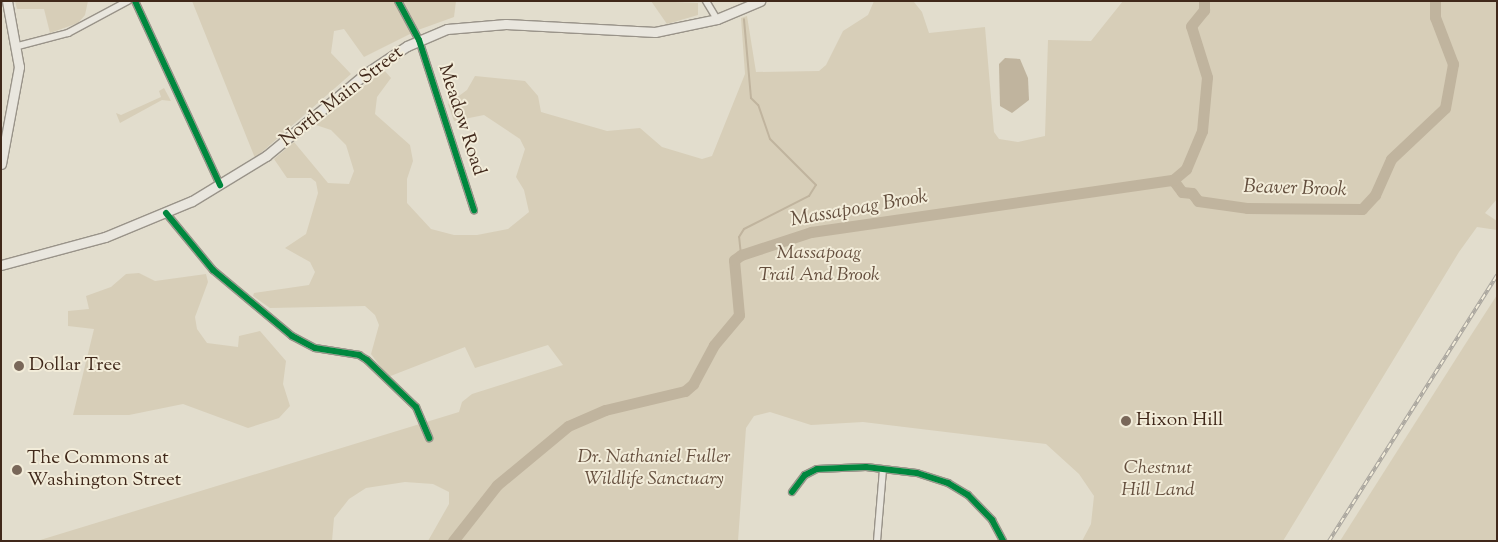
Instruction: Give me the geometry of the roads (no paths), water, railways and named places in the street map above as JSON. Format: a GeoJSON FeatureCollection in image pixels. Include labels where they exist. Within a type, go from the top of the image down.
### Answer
{"type":"FeatureCollection","features":[{"type":"Feature","properties":{"kind":"main road","name":"North Main Street"},"geometry":{"type":"LineString","coordinates":[[1,265],[105,237],[166,213],[220,184],[278,147],[365,74],[419,40],[447,29],[478,25],[655,32],[717,19],[760,1]]}},
{"type":"Feature","properties":{"kind":"main road"},"geometry":{"type":"LineString","coordinates":[[1,164],[17,81],[18,46],[6,8]]}},
{"type":"Feature","properties":{"kind":"street"},"geometry":{"type":"LineString","coordinates":[[18,46],[68,33],[128,1]]}},
{"type":"Feature","properties":{"kind":"street"},"geometry":{"type":"LineString","coordinates":[[135,1],[220,184]]}},
{"type":"Feature","properties":{"kind":"street","name":"Meadow Road"},"geometry":{"type":"LineString","coordinates":[[398,1],[419,40],[474,210]]}},
{"type":"Feature","properties":{"kind":"street"},"geometry":{"type":"LineString","coordinates":[[706,1],[717,19]]}},
{"type":"Feature","properties":{"kind":"street"},"geometry":{"type":"LineString","coordinates":[[166,213],[214,270],[292,336],[315,348],[359,355],[367,360],[416,407],[428,438]]}},
{"type":"Feature","properties":{"kind":"street"},"geometry":{"type":"LineString","coordinates":[[792,492],[805,475],[817,469],[883,469],[917,472],[948,483],[982,509],[1003,541]]}},
{"type":"Feature","properties":{"kind":"street"},"geometry":{"type":"LineString","coordinates":[[877,541],[883,469]]}},
{"type":"Feature","properties":{"kind":"waterway","name":"Massapoag Brook"},"geometry":{"type":"LineString","coordinates":[[453,541],[497,485],[568,426],[605,410],[685,391],[693,384],[714,345],[739,315],[734,260],[741,255],[811,232],[1173,180],[1186,169],[1202,131],[1207,77],[1191,26],[1204,10],[1204,1]]}},
{"type":"Feature","properties":{"kind":"waterway","name":"Beaver Brook"},"geometry":{"type":"LineString","coordinates":[[1173,180],[1182,192],[1192,193],[1198,201],[1247,208],[1362,209],[1375,195],[1391,159],[1445,108],[1453,64],[1435,17],[1435,1]]}},
{"type":"Feature","properties":{"kind":"waterway"},"geometry":{"type":"LineString","coordinates":[[741,255],[739,237],[744,229],[809,196],[816,185],[770,139],[758,105],[751,98],[744,19]]}},
{"type":"Feature","properties":{"kind":"railway"},"geometry":{"type":"LineString","coordinates":[[1329,541],[1497,275]]}},
{"type":"Feature","properties":{"kind":"place","name":"Dollar Tree"},"geometry":{"type":"Point","coordinates":[19,366]}},
{"type":"Feature","properties":{"kind":"place","name":"Hixon Hill"},"geometry":{"type":"Point","coordinates":[1126,421]}},
{"type":"Feature","properties":{"kind":"place","name":"The Commons at Washington Street"},"geometry":{"type":"Point","coordinates":[17,470]}},
{"type":"Feature","properties":{"kind":"park label","name":"Massapoag Trail And Brook"},"geometry":{"type":"Point","coordinates":[819,265]}},
{"type":"Feature","properties":{"kind":"park label","name":"Dr. Nathaniel Fuller Wildlife Sanctuary"},"geometry":{"type":"Point","coordinates":[654,469]}},
{"type":"Feature","properties":{"kind":"park label","name":"Chestnut Hill Land"},"geometry":{"type":"Point","coordinates":[1158,480]}}]}
